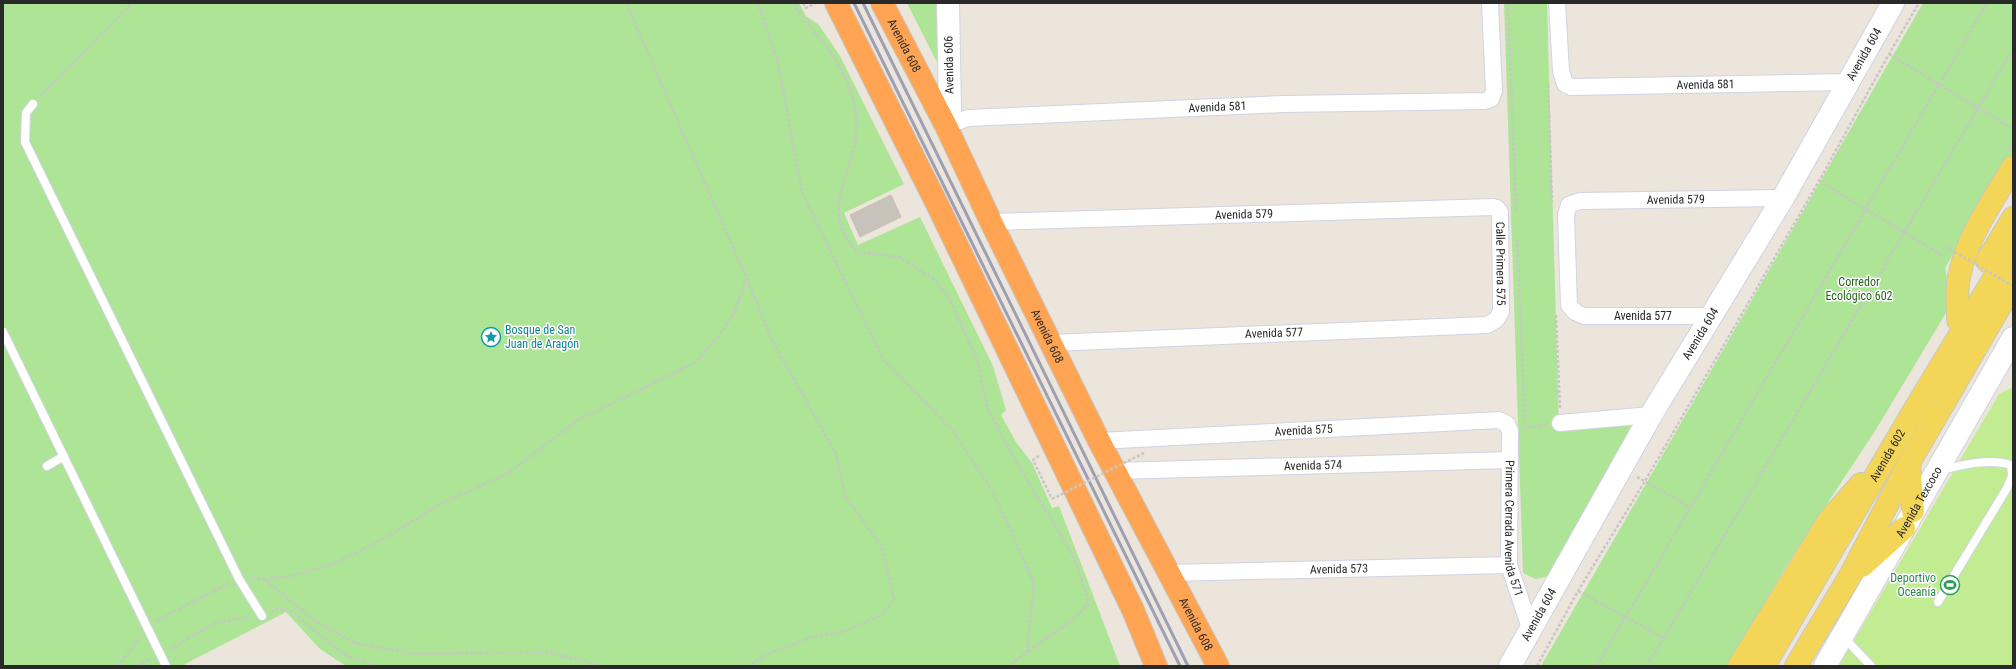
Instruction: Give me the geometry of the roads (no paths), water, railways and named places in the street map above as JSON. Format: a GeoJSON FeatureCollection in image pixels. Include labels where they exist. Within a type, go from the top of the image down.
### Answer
{"type":"FeatureCollection","features":[{"type":"Feature","properties":{"kind":"highway"},"geometry":{"type":"LineString","coordinates":[[836,3],[937,204],[1133,610],[1156,666]]}},
{"type":"Feature","properties":{"kind":"highway","name":"Avenida 608"},"geometry":{"type":"LineString","coordinates":[[882,3],[946,126],[991,222],[1099,441],[1218,666]]}},
{"type":"Feature","properties":{"kind":"highway"},"geometry":{"type":"LineString","coordinates":[[1133,610],[1139,666]]}},
{"type":"Feature","properties":{"kind":"main road"},"geometry":{"type":"LineString","coordinates":[[1958,320],[1958,288],[1966,251],[1981,221],[2013,167]]}},
{"type":"Feature","properties":{"kind":"main road"},"geometry":{"type":"LineString","coordinates":[[1950,351],[1966,296],[2013,218]]}},
{"type":"Feature","properties":{"kind":"main road","name":"Avenida 602"},"geometry":{"type":"LineString","coordinates":[[1764,666],[1809,592],[1885,460],[2013,247]]}},
{"type":"Feature","properties":{"kind":"main road","name":"Avenida 602"},"geometry":{"type":"LineString","coordinates":[[1796,666],[1850,576],[1910,463],[2013,285]]}},
{"type":"Feature","properties":{"kind":"main road"},"geometry":{"type":"LineString","coordinates":[[1739,666],[1829,520],[1855,490],[1885,460]]}},
{"type":"Feature","properties":{"kind":"main road"},"geometry":{"type":"LineString","coordinates":[[1850,576],[1908,520],[1910,463]]}},
{"type":"Feature","properties":{"kind":"street","name":"Avenida 606"},"geometry":{"type":"LineString","coordinates":[[946,126],[950,110],[948,3]]}},
{"type":"Feature","properties":{"kind":"street","name":"Avenida 581"},"geometry":{"type":"LineString","coordinates":[[946,126],[968,118],[1284,104],[1477,101],[1491,99],[1494,91],[1490,3]]}},
{"type":"Feature","properties":{"kind":"street","name":"Avenida 581"},"geometry":{"type":"LineString","coordinates":[[1557,3],[1561,71],[1565,84],[1578,88],[1848,82]]}},
{"type":"Feature","properties":{"kind":"street","name":"Avenida 604"},"geometry":{"type":"LineString","coordinates":[[1510,666],[1651,415],[1713,316],[1783,198],[1893,3]]}},
{"type":"Feature","properties":{"kind":"street","name":"Avenida 579"},"geometry":{"type":"LineString","coordinates":[[1575,312],[1569,305],[1566,215],[1569,205],[1580,201],[1783,198]]}},
{"type":"Feature","properties":{"kind":"street","name":"Avenida 579"},"geometry":{"type":"LineString","coordinates":[[991,222],[1497,208]]}},
{"type":"Feature","properties":{"kind":"street","name":"Calle Primera 575"},"geometry":{"type":"LineString","coordinates":[[1496,320],[1501,312],[1500,212],[1497,208]]}},
{"type":"Feature","properties":{"kind":"street","name":"Avenida 577"},"geometry":{"type":"LineString","coordinates":[[1575,312],[1584,316],[1713,316]]}},
{"type":"Feature","properties":{"kind":"street","name":"Avenida 577"},"geometry":{"type":"LineString","coordinates":[[1051,343],[1487,325],[1496,320]]}},
{"type":"Feature","properties":{"kind":"street","name":"Avenida Texcoco"},"geometry":{"type":"LineString","coordinates":[[1825,666],[2013,338]]}},
{"type":"Feature","properties":{"kind":"street"},"geometry":{"type":"LineString","coordinates":[[1984,388],[2013,369]]}},
{"type":"Feature","properties":{"kind":"street"},"geometry":{"type":"LineString","coordinates":[[1560,423],[1651,415]]}},
{"type":"Feature","properties":{"kind":"street","name":"Avenida 575"},"geometry":{"type":"LineString","coordinates":[[1099,441],[1498,420],[1509,427]]}},
{"type":"Feature","properties":{"kind":"street","name":"Primera Cerrada Avenida 571"},"geometry":{"type":"LineString","coordinates":[[1509,427],[1509,565],[1531,631]]}},
{"type":"Feature","properties":{"kind":"street","name":"Avenida 574"},"geometry":{"type":"LineString","coordinates":[[1115,472],[1510,460]]}},
{"type":"Feature","properties":{"kind":"street","name":"Avenida 573"},"geometry":{"type":"LineString","coordinates":[[1169,573],[1509,565]]}},
{"type":"Feature","properties":{"kind":"lane"},"geometry":{"type":"LineString","coordinates":[[33,104],[26,113],[25,142],[239,579],[262,616]]}},
{"type":"Feature","properties":{"kind":"lane"},"geometry":{"type":"LineString","coordinates":[[3,332],[166,666]]}},
{"type":"Feature","properties":{"kind":"lane"},"geometry":{"type":"LineString","coordinates":[[47,466],[64,456]]}},
{"type":"Feature","properties":{"kind":"lane"},"geometry":{"type":"LineString","coordinates":[[1936,471],[1972,463],[2001,462],[2011,465],[2012,476],[2007,488],[1938,602]]}},
{"type":"Feature","properties":{"kind":"lane"},"geometry":{"type":"LineString","coordinates":[[1841,640],[1852,645],[1871,666]]}},
{"type":"Feature","properties":{"kind":"railway"},"geometry":{"type":"LineString","coordinates":[[854,3],[1180,666]]}},
{"type":"Feature","properties":{"kind":"railway"},"geometry":{"type":"LineString","coordinates":[[863,3],[1188,666]]}},
{"type":"Feature","properties":{"kind":"place","name":"Bosque de San Juan de Aragón"},"geometry":{"type":"Point","coordinates":[491,337]}},
{"type":"Feature","properties":{"kind":"place","name":"Deportivo Oceanía"},"geometry":{"type":"Point","coordinates":[1950,585]}},
{"type":"Feature","properties":{"kind":"park label","name":"Corredor Ecológico 602"},"geometry":{"type":"Point","coordinates":[1859,289]}}]}
